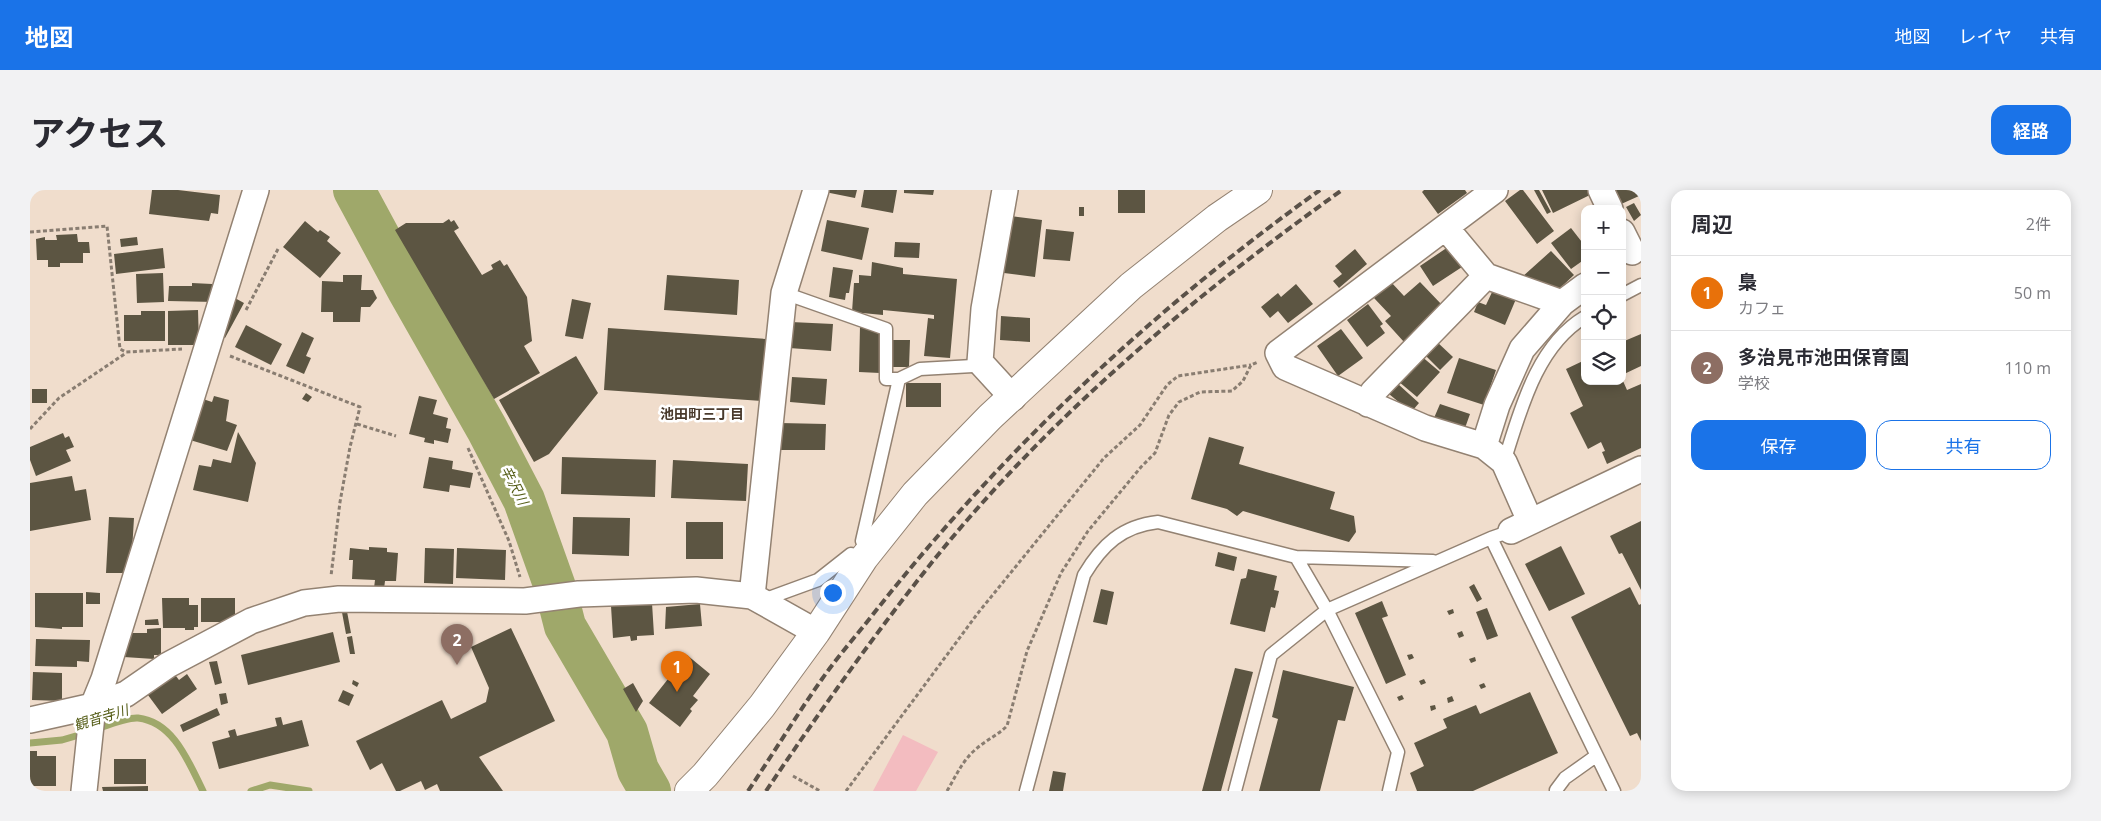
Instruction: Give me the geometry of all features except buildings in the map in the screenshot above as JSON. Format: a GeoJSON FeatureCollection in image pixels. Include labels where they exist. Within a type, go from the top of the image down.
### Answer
{"type":"FeatureCollection","features":[{"type":"Feature","properties":{"kind":"street"},"geometry":{"type":"LineString","coordinates":[[84,791],[90,724],[256,190]]}},
{"type":"Feature","properties":{"kind":"street"},"geometry":{"type":"LineString","coordinates":[[758,598],[784,293],[816,190]]}},
{"type":"Feature","properties":{"kind":"street"},"geometry":{"type":"LineString","coordinates":[[1005,190],[984,309],[980,362],[1013,398]]}},
{"type":"Feature","properties":{"kind":"street"},"geometry":{"type":"LineString","coordinates":[[697,783],[762,706],[816,632],[866,555],[915,494],[990,417],[1013,398],[1131,286],[1217,218],[1258,190]]}},
{"type":"Feature","properties":{"kind":"street"},"geometry":{"type":"LineString","coordinates":[[1495,190],[1278,353],[1285,367],[1425,428],[1484,446],[1504,462],[1510,530],[1641,469]]}},
{"type":"Feature","properties":{"kind":"street"},"geometry":{"type":"LineString","coordinates":[[1601,190],[1608,205]]}},
{"type":"Feature","properties":{"kind":"street"},"geometry":{"type":"LineString","coordinates":[[1446,228],[1486,276],[1562,303]]}},
{"type":"Feature","properties":{"kind":"street"},"geometry":{"type":"LineString","coordinates":[[1368,404],[1373,392],[1486,276]]}},
{"type":"Feature","properties":{"kind":"street"},"geometry":{"type":"LineString","coordinates":[[1484,446],[1497,405],[1522,349],[1562,303],[1581,289]]}},
{"type":"Feature","properties":{"kind":"street"},"geometry":{"type":"LineString","coordinates":[[30,720],[90,724],[126,694],[168,665],[251,621],[304,602],[328,600],[530,600],[579,594],[696,590],[758,598],[816,632]]}},
{"type":"Feature","properties":{"kind":"lane"},"geometry":{"type":"LineString","coordinates":[[1626,293],[1641,285]]}},
{"type":"Feature","properties":{"kind":"lane"},"geometry":{"type":"LineString","coordinates":[[784,293],[886,329],[886,380],[899,380],[920,368],[973,366],[980,362]]}},
{"type":"Feature","properties":{"kind":"lane"},"geometry":{"type":"LineString","coordinates":[[1504,462],[1521,407],[1543,360],[1574,324],[1581,320]]}},
{"type":"Feature","properties":{"kind":"lane"},"geometry":{"type":"LineString","coordinates":[[758,598],[818,580],[852,554],[866,555],[862,541],[899,380]]}},
{"type":"Feature","properties":{"kind":"lane"},"geometry":{"type":"LineString","coordinates":[[1026,791],[1084,575],[1107,543],[1131,528],[1158,522],[1296,557],[1438,561]]}},
{"type":"Feature","properties":{"kind":"lane"},"geometry":{"type":"LineString","coordinates":[[1235,791],[1271,655],[1327,610],[1510,530],[1596,756],[1614,791]]}},
{"type":"Feature","properties":{"kind":"lane"},"geometry":{"type":"LineString","coordinates":[[1296,557],[1327,610],[1398,752],[1389,791]]}},
{"type":"Feature","properties":{"kind":"lane"},"geometry":{"type":"LineString","coordinates":[[1553,791],[1565,778],[1596,756]]}},
{"type":"Feature","properties":{"kind":"path"},"geometry":{"type":"LineString","coordinates":[[30,232],[107,226],[120,350],[126,352],[207,348],[360,408],[350,447],[340,502],[328,600]]}},
{"type":"Feature","properties":{"kind":"path"},"geometry":{"type":"LineString","coordinates":[[241,319],[278,249]]}},
{"type":"Feature","properties":{"kind":"path"},"geometry":{"type":"LineString","coordinates":[[30,429],[59,398],[126,352]]}},
{"type":"Feature","properties":{"kind":"path"},"geometry":{"type":"LineString","coordinates":[[846,791],[978,613],[1104,458],[1140,425],[1167,385],[1178,376],[1251,365]]}},
{"type":"Feature","properties":{"kind":"path"},"geometry":{"type":"LineString","coordinates":[[357,424],[396,436]]}},
{"type":"Feature","properties":{"kind":"path"},"geometry":{"type":"LineString","coordinates":[[468,448],[509,541],[530,600]]}},
{"type":"Feature","properties":{"kind":"path"},"geometry":{"type":"LineString","coordinates":[[793,776],[820,791]]}},
{"type":"Feature","properties":{"kind":"shaded area"},"geometry":{"type":"Polygon","coordinates":[[[903,735],[938,752],[916,791],[873,791],[903,735]]]}},
{"type":"Feature","properties":{"kind":"waterway","name":"辛沢川"},"geometry":{"type":"LineString","coordinates":[[354,190],[487,429],[524,500],[555,587],[565,626],[627,732],[638,770],[650,791]]}},
{"type":"Feature","properties":{"kind":"waterway","name":"観音寺川"},"geometry":{"type":"LineString","coordinates":[[96,729],[134,718],[151,721],[171,735],[186,757],[203,791]]}},
{"type":"Feature","properties":{"kind":"waterway","name":"観音寺川"},"geometry":{"type":"LineString","coordinates":[[30,743],[62,740],[86,733]]}},
{"type":"Feature","properties":{"kind":"waterway","name":"観音寺川"},"geometry":{"type":"LineString","coordinates":[[251,791],[270,785],[309,791]]}},
{"type":"Feature","properties":{"kind":"railway"},"geometry":{"type":"LineString","coordinates":[[748,791],[828,670],[923,553],[974,495],[1082,386],[1139,334],[1197,284],[1320,190]]}},
{"type":"Feature","properties":{"kind":"railway"},"geometry":{"type":"LineString","coordinates":[[766,791],[845,677],[907,593],[974,512],[1021,461],[1071,411],[1176,318],[1230,274],[1342,190]]}},
{"type":"Feature","properties":{"kind":"place","name":"多治見市池田保育園"},"geometry":{"type":"Point","coordinates":[457,665]}},
{"type":"Feature","properties":{"kind":"place","name":"梟"},"geometry":{"type":"Point","coordinates":[677,692]}},
{"type":"Feature","properties":{"kind":"district","name":"池田町三丁目"},"geometry":{"type":"Point","coordinates":[702,413]}}]}
